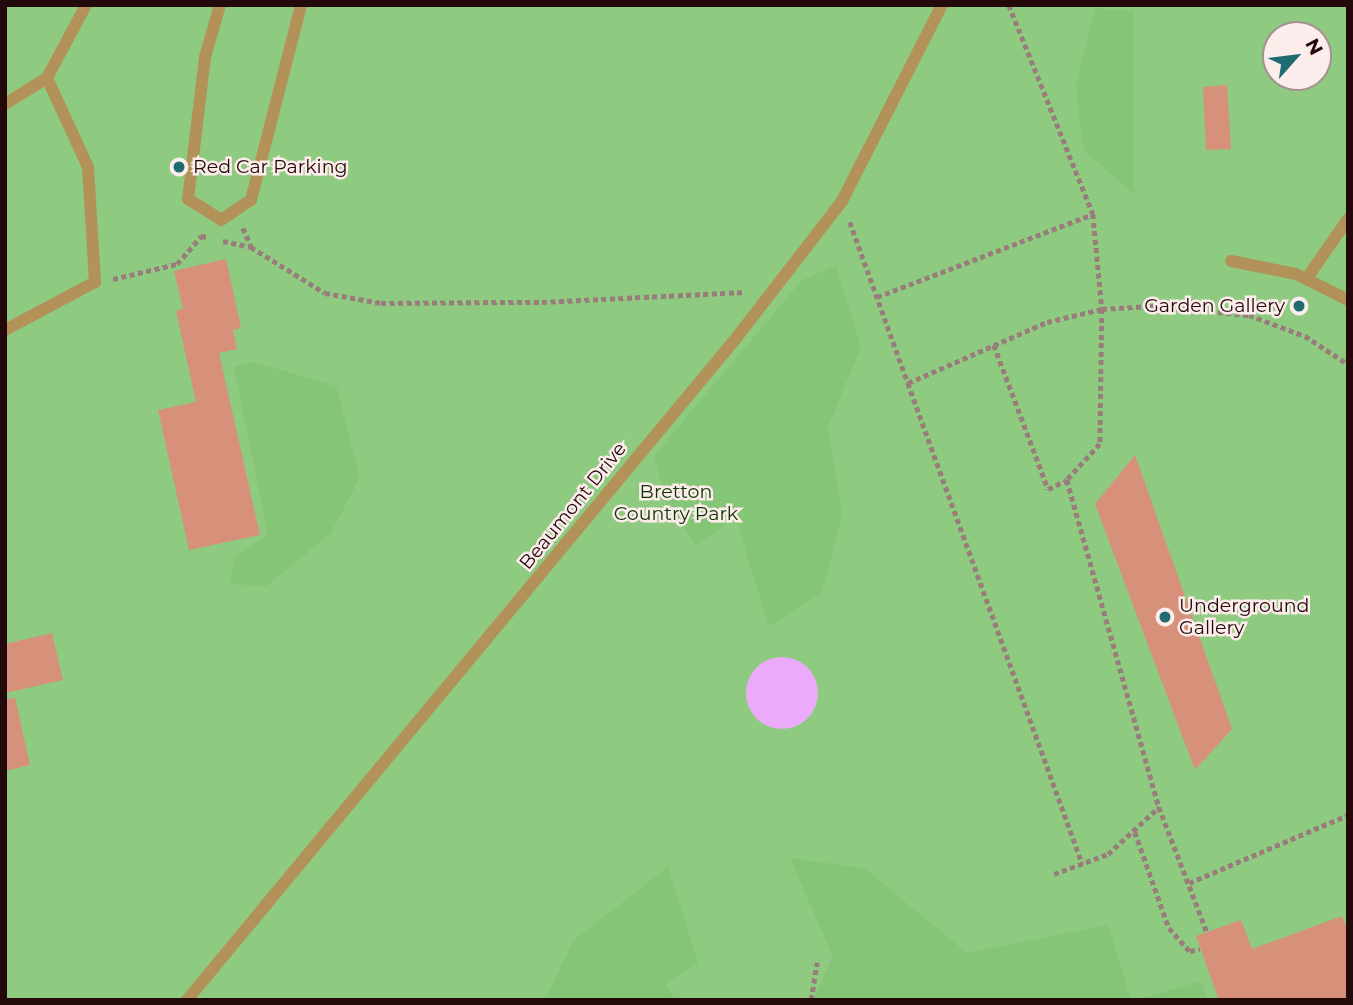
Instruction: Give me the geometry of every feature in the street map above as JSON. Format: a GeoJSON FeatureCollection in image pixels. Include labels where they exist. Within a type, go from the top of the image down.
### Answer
{"type":"FeatureCollection","features":[{"type":"Feature","properties":{"kind":"lane"},"geometry":{"type":"LineString","coordinates":[[5,104],[47,78],[86,5]]}},
{"type":"Feature","properties":{"kind":"lane"},"geometry":{"type":"LineString","coordinates":[[220,5],[205,57],[188,199],[221,220],[251,200],[301,5]]}},
{"type":"Feature","properties":{"kind":"lane","name":"Beaumont Drive"},"geometry":{"type":"LineString","coordinates":[[187,1000],[774,289],[842,201],[942,5]]}},
{"type":"Feature","properties":{"kind":"lane"},"geometry":{"type":"LineString","coordinates":[[5,330],[95,282],[88,167],[47,78]]}},
{"type":"Feature","properties":{"kind":"lane"},"geometry":{"type":"LineString","coordinates":[[1307,278],[1348,219]]}},
{"type":"Feature","properties":{"kind":"lane"},"geometry":{"type":"LineString","coordinates":[[1231,261],[1307,278],[1348,300]]}},
{"type":"Feature","properties":{"kind":"path"},"geometry":{"type":"LineString","coordinates":[[994,345],[1048,489],[1067,480],[1100,444],[1102,310],[1093,214],[1009,5]]}},
{"type":"Feature","properties":{"kind":"path"},"geometry":{"type":"LineString","coordinates":[[842,201],[1082,863]]}},
{"type":"Feature","properties":{"kind":"path"},"geometry":{"type":"LineString","coordinates":[[877,297],[1093,214]]}},
{"type":"Feature","properties":{"kind":"path"},"geometry":{"type":"LineString","coordinates":[[95,282],[139,276],[177,264],[201,236],[251,247],[325,293],[381,303],[542,302],[774,289]]}},
{"type":"Feature","properties":{"kind":"path"},"geometry":{"type":"LineString","coordinates":[[908,383],[1047,322],[1102,310],[1150,306],[1249,315],[1305,336],[1348,364]]}},
{"type":"Feature","properties":{"kind":"path"},"geometry":{"type":"LineString","coordinates":[[1067,480],[1159,807],[1208,932]]}},
{"type":"Feature","properties":{"kind":"path"},"geometry":{"type":"LineString","coordinates":[[1054,874],[1108,854],[1135,832],[1159,807]]}},
{"type":"Feature","properties":{"kind":"path"},"geometry":{"type":"LineString","coordinates":[[1189,883],[1348,815]]}},
{"type":"Feature","properties":{"kind":"path"},"geometry":{"type":"LineString","coordinates":[[1135,832],[1169,928],[1190,951],[1200,949]]}},
{"type":"Feature","properties":{"kind":"path"},"geometry":{"type":"LineString","coordinates":[[811,1000],[817,962]]}},
{"type":"Feature","properties":{"kind":"green space","name":"Bretton Country Park"},"geometry":{"type":"Polygon","coordinates":[[[5,5],[1348,5],[1348,1000],[5,1000],[5,5]]]}},
{"type":"Feature","properties":{"kind":"green space"},"geometry":{"type":"Polygon","coordinates":[[[1095,8],[1134,11],[1134,194],[1083,149],[1076,85],[1095,8]]]}},
{"type":"Feature","properties":{"kind":"green space"},"geometry":{"type":"Polygon","coordinates":[[[836,266],[861,347],[828,427],[842,515],[822,593],[769,626],[735,517],[696,546],[667,504],[654,456],[802,280],[836,266]]]}},
{"type":"Feature","properties":{"kind":"green space"},"geometry":{"type":"Polygon","coordinates":[[[253,362],[336,386],[360,477],[331,533],[266,586],[230,584],[235,556],[268,535],[234,367],[253,362]]]}},
{"type":"Feature","properties":{"kind":"green space"},"geometry":{"type":"Polygon","coordinates":[[[790,858],[864,868],[967,953],[1108,925],[1131,1000],[813,1000],[833,957],[790,858]]]}},
{"type":"Feature","properties":{"kind":"green space"},"geometry":{"type":"Polygon","coordinates":[[[668,867],[698,963],[665,985],[676,1000],[545,1000],[573,941],[668,867]]]}},
{"type":"Feature","properties":{"kind":"green space"},"geometry":{"type":"Polygon","coordinates":[[[1201,981],[1208,1000],[1135,1000],[1201,981]]]}},
{"type":"Feature","properties":{"kind":"shaded area"},"geometry":{"type":"Polygon","coordinates":[[[782,657],[796,660],[808,667],[815,679],[818,693],[815,707],[808,719],[796,726],[782,729],[768,726],[756,719],[749,707],[746,693],[749,679],[756,667],[768,660],[782,657]]]}},
{"type":"Feature","properties":{"kind":"building"},"geometry":{"type":"Polygon","coordinates":[[[1227,85],[1231,149],[1206,150],[1203,87],[1227,85]]]}},
{"type":"Feature","properties":{"kind":"building"},"geometry":{"type":"Polygon","coordinates":[[[226,259],[241,328],[233,330],[237,349],[219,353],[260,535],[189,550],[158,410],[196,402],[176,311],[183,309],[174,271],[226,259]]]}},
{"type":"Feature","properties":{"kind":"building","name":"Underground Gallery"},"geometry":{"type":"Polygon","coordinates":[[[1135,455],[1232,729],[1195,770],[1095,504],[1135,455]]]}},
{"type":"Feature","properties":{"kind":"building"},"geometry":{"type":"Polygon","coordinates":[[[52,633],[63,680],[5,693],[5,644],[52,633]]]}},
{"type":"Feature","properties":{"kind":"building"},"geometry":{"type":"Polygon","coordinates":[[[15,698],[30,765],[5,771],[5,699],[15,698]]]}},
{"type":"Feature","properties":{"kind":"building"},"geometry":{"type":"Polygon","coordinates":[[[1342,916],[1348,932],[1348,1000],[1219,1000],[1196,936],[1241,920],[1252,949],[1342,916]]]}},
{"type":"Feature","properties":{"kind":"place","name":"Red Car Parking"},"geometry":{"type":"Point","coordinates":[179,167]}},
{"type":"Feature","properties":{"kind":"place","name":"Garden Gallery"},"geometry":{"type":"Point","coordinates":[1299,306]}},
{"type":"Feature","properties":{"kind":"place","name":"Underground Gallery"},"geometry":{"type":"Point","coordinates":[1165,617]}}]}
